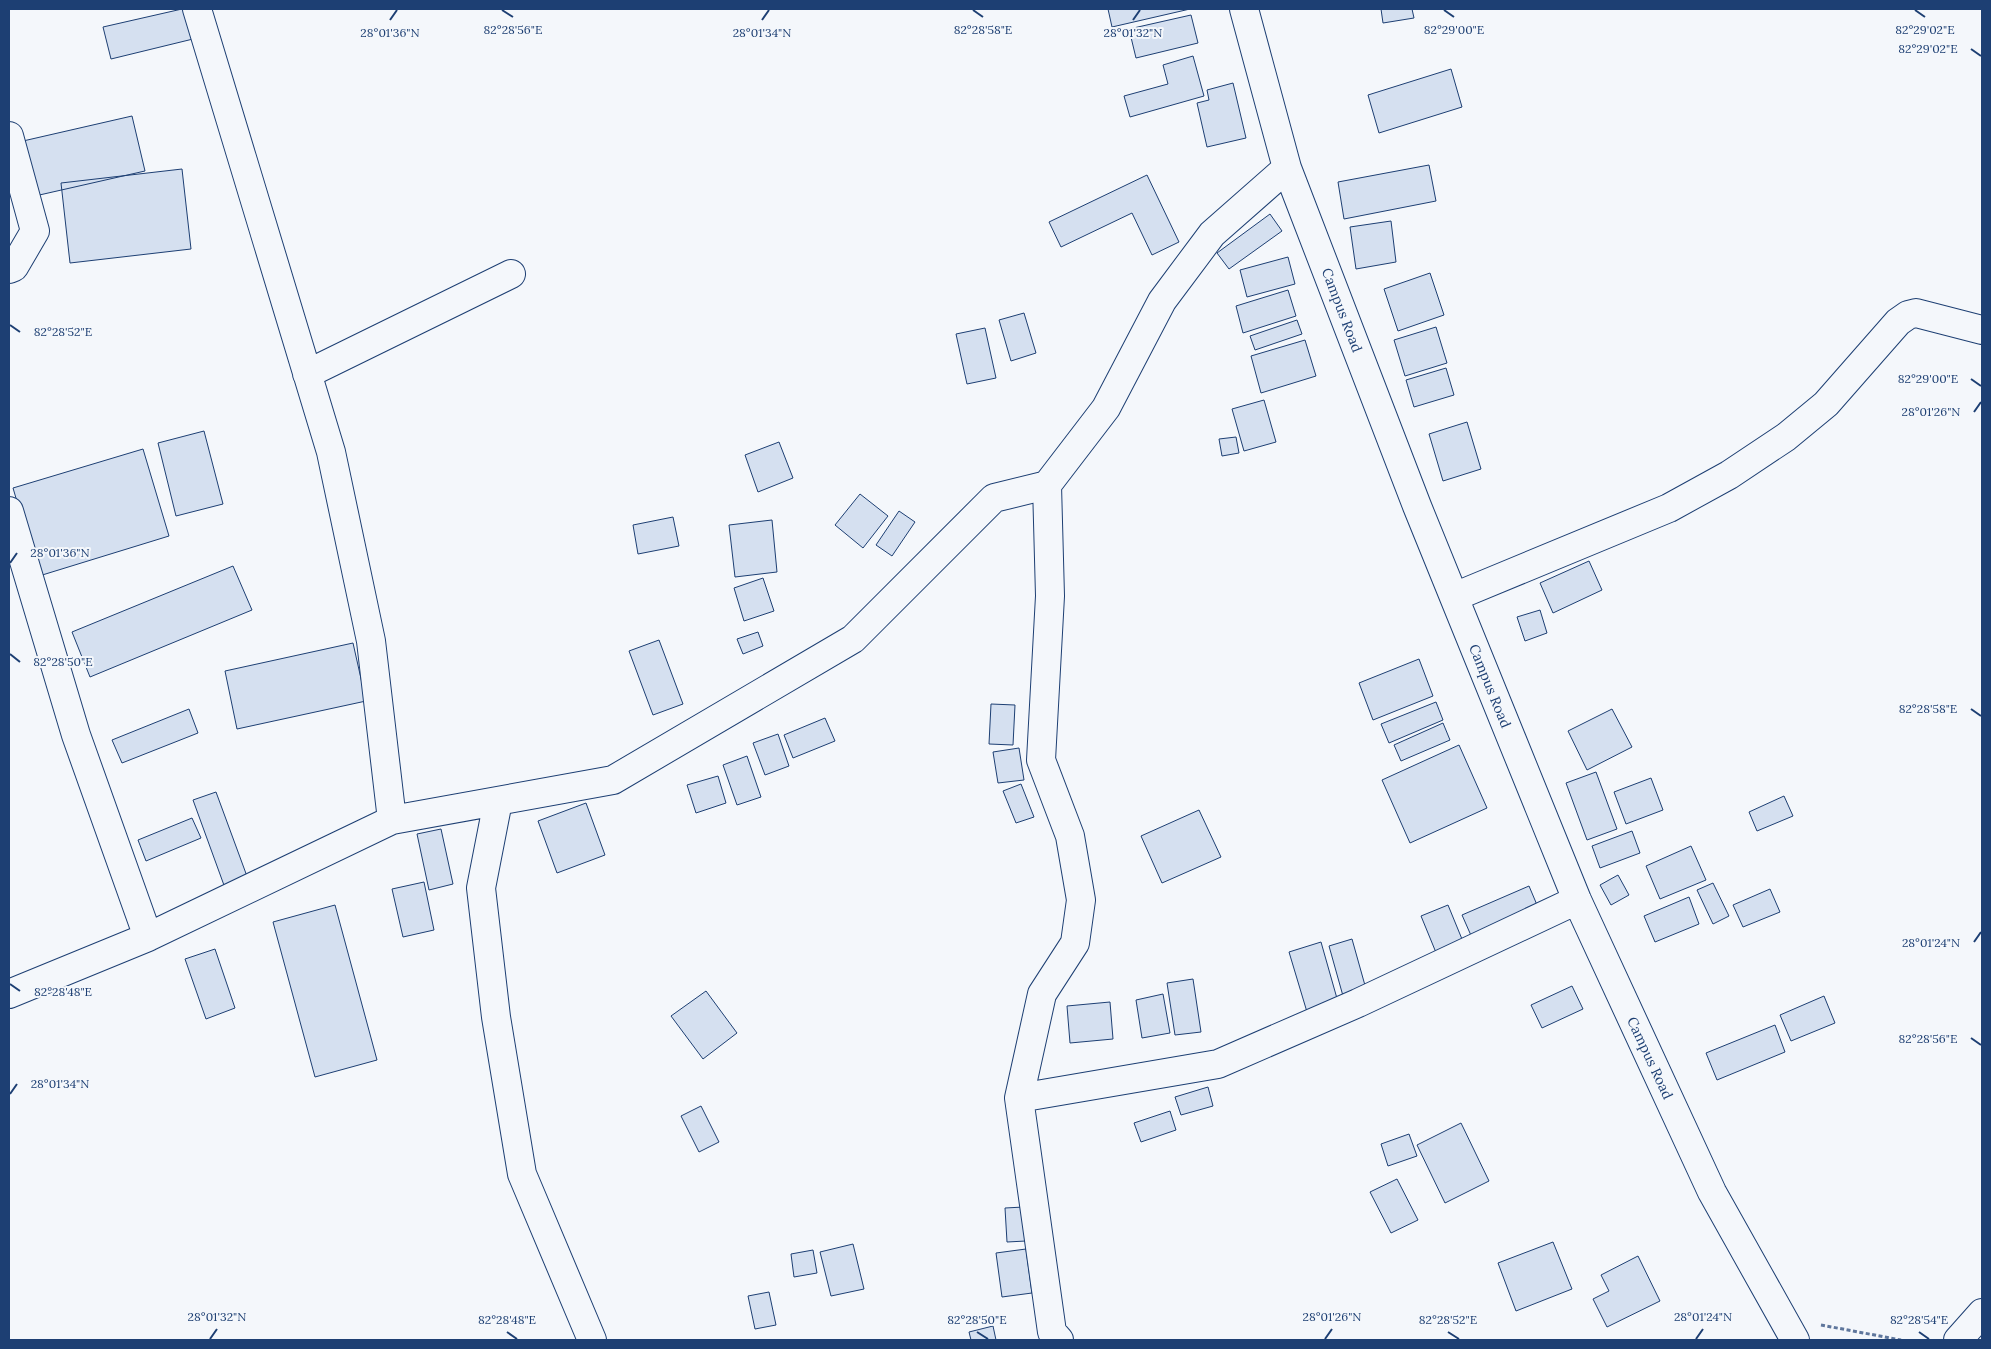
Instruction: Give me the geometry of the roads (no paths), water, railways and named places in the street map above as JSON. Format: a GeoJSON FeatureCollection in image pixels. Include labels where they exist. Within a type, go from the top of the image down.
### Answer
{"type":"FeatureCollection","features":[{"type":"Feature","properties":{"kind":"street"},"geometry":{"type":"LineString","coordinates":[[197,9],[331,452],[371,641],[392,820]]}},
{"type":"Feature","properties":{"kind":"street","name":"Campus Road"},"geometry":{"type":"LineString","coordinates":[[1244,9],[1287,168],[1454,597],[1577,900],[1712,1192],[1788,1329]]}},
{"type":"Feature","properties":{"kind":"street"},"geometry":{"type":"LineString","coordinates":[[9,136],[35,230],[14,267],[9,269]]}},
{"type":"Feature","properties":{"kind":"street"},"geometry":{"type":"LineString","coordinates":[[9,994],[148,937],[392,820],[613,780],[853,639],[994,498],[1047,485],[1106,408],[1162,301],[1212,234],[1287,168]]}},
{"type":"Feature","properties":{"kind":"street"},"geometry":{"type":"LineString","coordinates":[[307,374],[511,274]]}},
{"type":"Feature","properties":{"kind":"street"},"geometry":{"type":"LineString","coordinates":[[1454,597],[1669,508],[1729,475],[1786,437],[1826,404],[1898,322],[1908,315],[1916,314],[1982,330]]}},
{"type":"Feature","properties":{"kind":"street"},"geometry":{"type":"LineString","coordinates":[[1047,485],[1050,596],[1042,760],[1070,836],[1082,900],[1075,943],[1042,994],[1019,1098],[1052,1332],[1059,1340]]}},
{"type":"Feature","properties":{"kind":"street"},"geometry":{"type":"LineString","coordinates":[[9,511],[76,735],[148,937]]}},
{"type":"Feature","properties":{"kind":"street"},"geometry":{"type":"LineString","coordinates":[[498,801],[480,888],[496,1017],[522,1174],[592,1340]]}},
{"type":"Feature","properties":{"kind":"street"},"geometry":{"type":"LineString","coordinates":[[1019,1098],[1218,1064],[1358,1003],[1577,900]]}},
{"type":"Feature","properties":{"kind":"street"},"geometry":{"type":"LineString","coordinates":[[1958,1340],[1982,1314]]}}]}
